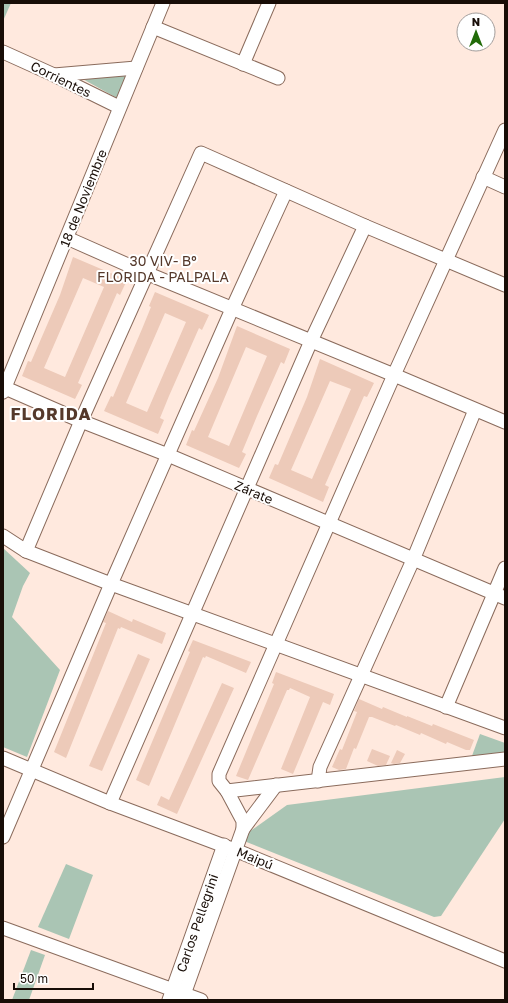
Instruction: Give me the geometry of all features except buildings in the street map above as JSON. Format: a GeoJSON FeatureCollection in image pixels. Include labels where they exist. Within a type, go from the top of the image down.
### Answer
{"type":"FeatureCollection","features":[{"type":"Feature","properties":{"kind":"street","name":"18 de Noviembre"},"geometry":{"type":"LineString","coordinates":[[4,389],[163,3]]}},
{"type":"Feature","properties":{"kind":"street"},"geometry":{"type":"LineString","coordinates":[[243,64],[269,3]]}},
{"type":"Feature","properties":{"kind":"street"},"geometry":{"type":"LineString","coordinates":[[153,27],[278,78]]}},
{"type":"Feature","properties":{"kind":"street","name":"Corrientes"},"geometry":{"type":"LineString","coordinates":[[3,52],[119,107]]}},
{"type":"Feature","properties":{"kind":"street"},"geometry":{"type":"LineString","coordinates":[[54,75],[136,68]]}},
{"type":"Feature","properties":{"kind":"street"},"geometry":{"type":"LineString","coordinates":[[242,829],[243,820],[227,791],[219,780],[219,774],[277,645],[394,375],[505,130]]}},
{"type":"Feature","properties":{"kind":"street"},"geometry":{"type":"LineString","coordinates":[[26,551],[81,421],[201,153],[365,226],[505,284]]}},
{"type":"Feature","properties":{"kind":"street"},"geometry":{"type":"LineString","coordinates":[[484,177],[505,187]]}},
{"type":"Feature","properties":{"kind":"street"},"geometry":{"type":"LineString","coordinates":[[3,837],[111,584],[232,309],[286,191]]}},
{"type":"Feature","properties":{"kind":"street"},"geometry":{"type":"LineString","coordinates":[[110,803],[312,342],[365,226]]}},
{"type":"Feature","properties":{"kind":"street"},"geometry":{"type":"LineString","coordinates":[[67,238],[146,274],[505,422]]}},
{"type":"Feature","properties":{"kind":"street","name":"Zárate"},"geometry":{"type":"LineString","coordinates":[[4,389],[168,455],[247,490],[500,596]]}},
{"type":"Feature","properties":{"kind":"street"},"geometry":{"type":"LineString","coordinates":[[318,781],[320,767],[362,677],[413,560],[475,410]]}},
{"type":"Feature","properties":{"kind":"street"},"geometry":{"type":"LineString","coordinates":[[3,536],[26,551],[111,584],[505,728]]}},
{"type":"Feature","properties":{"kind":"street"},"geometry":{"type":"LineString","coordinates":[[446,707],[500,596],[505,568]]}},
{"type":"Feature","properties":{"kind":"street","name":"Maipú"},"geometry":{"type":"LineString","coordinates":[[3,758],[110,803],[229,847],[505,961]]}},
{"type":"Feature","properties":{"kind":"street"},"geometry":{"type":"LineString","coordinates":[[227,791],[505,759]]}},
{"type":"Feature","properties":{"kind":"street"},"geometry":{"type":"LineString","coordinates":[[242,829],[276,785]]}},
{"type":"Feature","properties":{"kind":"street","name":"Carlos Pellegrini"},"geometry":{"type":"LineString","coordinates":[[177,996],[229,847],[242,829]]}},
{"type":"Feature","properties":{"kind":"street"},"geometry":{"type":"LineString","coordinates":[[3,928],[177,996],[201,1000]]}},
{"type":"Feature","properties":{"kind":"green space"},"geometry":{"type":"Polygon","coordinates":[[[3,3],[11,3],[3,21],[3,3]]]}},
{"type":"Feature","properties":{"kind":"green space"},"geometry":{"type":"Polygon","coordinates":[[[127,75],[117,98],[79,77],[127,75]]]}},
{"type":"Feature","properties":{"kind":"green space"},"geometry":{"type":"Polygon","coordinates":[[[3,548],[30,573],[23,586],[12,617],[60,670],[27,757],[3,747],[3,548]]]}},
{"type":"Feature","properties":{"kind":"green space"},"geometry":{"type":"Polygon","coordinates":[[[480,734],[505,743],[505,760],[469,764],[480,734]]]}},
{"type":"Feature","properties":{"kind":"green space"},"geometry":{"type":"Polygon","coordinates":[[[505,777],[505,819],[441,916],[434,917],[239,839],[287,805],[505,777]]]}},
{"type":"Feature","properties":{"kind":"green space"},"geometry":{"type":"Polygon","coordinates":[[[66,864],[93,875],[69,939],[38,927],[66,864]]]}},
{"type":"Feature","properties":{"kind":"green space"},"geometry":{"type":"Polygon","coordinates":[[[31,950],[45,955],[29,1000],[12,1000],[31,950]]]}},
{"type":"Feature","properties":{"kind":"district","name":"30 VIV- Bº FLORIDA - PALPALA"},"geometry":{"type":"Point","coordinates":[163,270]}},
{"type":"Feature","properties":{"kind":"district","name":"FLORIDA"},"geometry":{"type":"Point","coordinates":[51,414]}}]}
